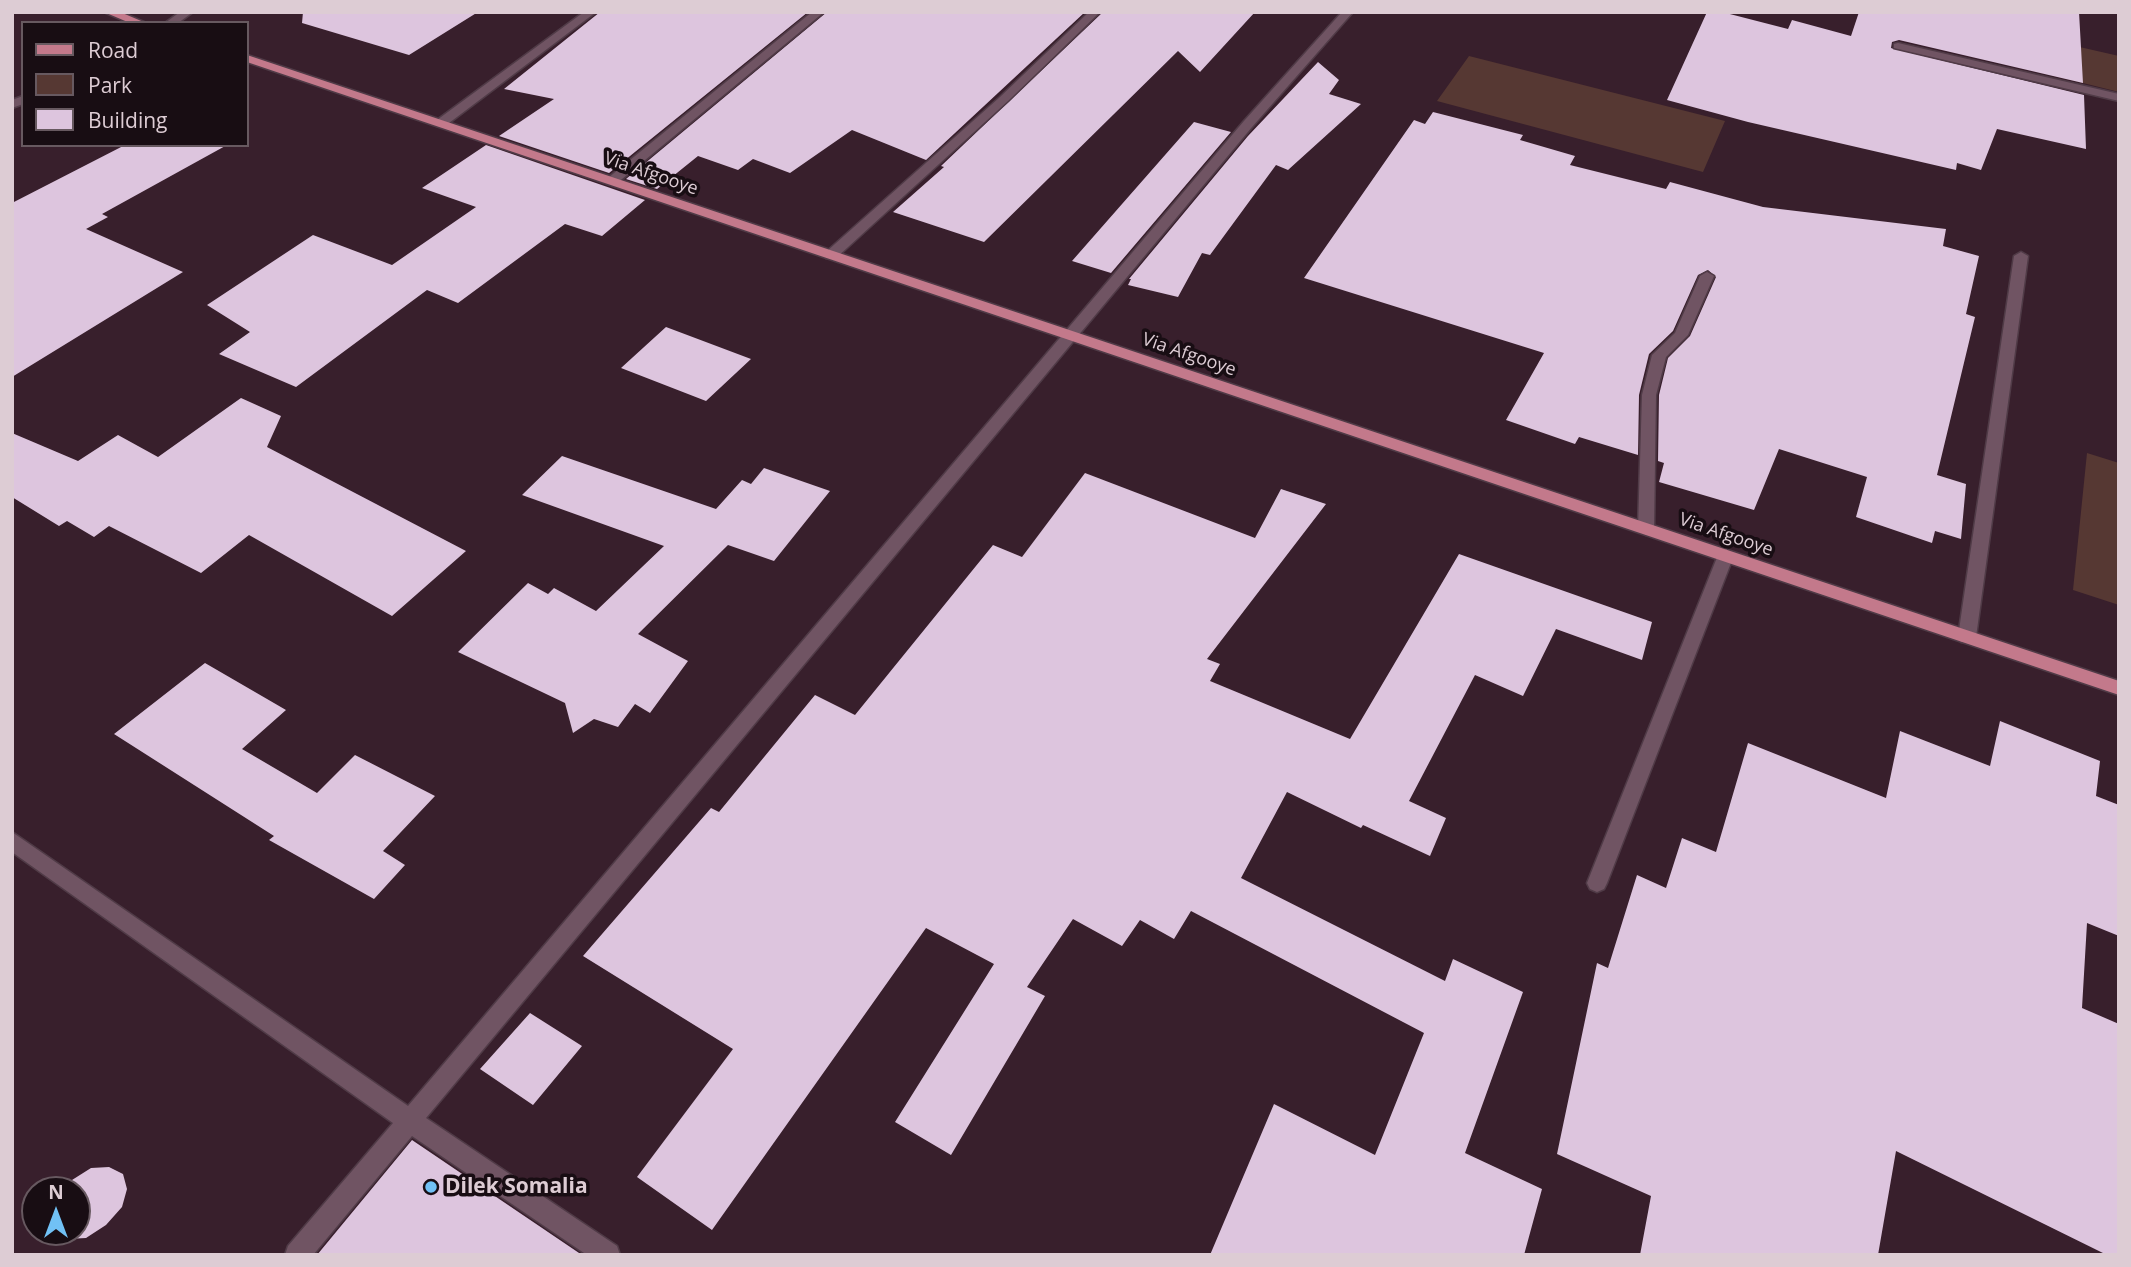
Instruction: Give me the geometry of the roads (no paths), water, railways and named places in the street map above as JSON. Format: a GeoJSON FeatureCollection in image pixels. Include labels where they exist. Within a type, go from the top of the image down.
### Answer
{"type":"FeatureCollection","features":[{"type":"Feature","properties":{"kind":"main road"},"geometry":{"type":"LineString","coordinates":[[109,12],[135,21]]}},
{"type":"Feature","properties":{"kind":"main road","name":"Via Afgooye"},"geometry":{"type":"LineString","coordinates":[[248,58],[2119,688]]}},
{"type":"Feature","properties":{"kind":"street"},"geometry":{"type":"LineString","coordinates":[[441,123],[591,12]]}},
{"type":"Feature","properties":{"kind":"street"},"geometry":{"type":"LineString","coordinates":[[612,181],[819,12]]}},
{"type":"Feature","properties":{"kind":"street"},"geometry":{"type":"LineString","coordinates":[[831,255],[1095,12]]}},
{"type":"Feature","properties":{"kind":"street"},"geometry":{"type":"LineString","coordinates":[[297,1255],[1248,124],[1348,12]]}},
{"type":"Feature","properties":{"kind":"street"},"geometry":{"type":"LineString","coordinates":[[1898,46],[2119,97]]}},
{"type":"Feature","properties":{"kind":"street"},"geometry":{"type":"LineString","coordinates":[[1967,637],[2021,256]]}},
{"type":"Feature","properties":{"kind":"street"},"geometry":{"type":"LineString","coordinates":[[1646,529],[1650,395],[1659,355],[1681,335],[1707,276]]}},
{"type":"Feature","properties":{"kind":"street"},"geometry":{"type":"LineString","coordinates":[[1597,883],[1726,555]]}},
{"type":"Feature","properties":{"kind":"street"},"geometry":{"type":"LineString","coordinates":[[12,841],[409,1120],[608,1255]]}},
{"type":"Feature","properties":{"kind":"place","name":"Dilek Somalia"},"geometry":{"type":"Point","coordinates":[431,1187]}}]}
